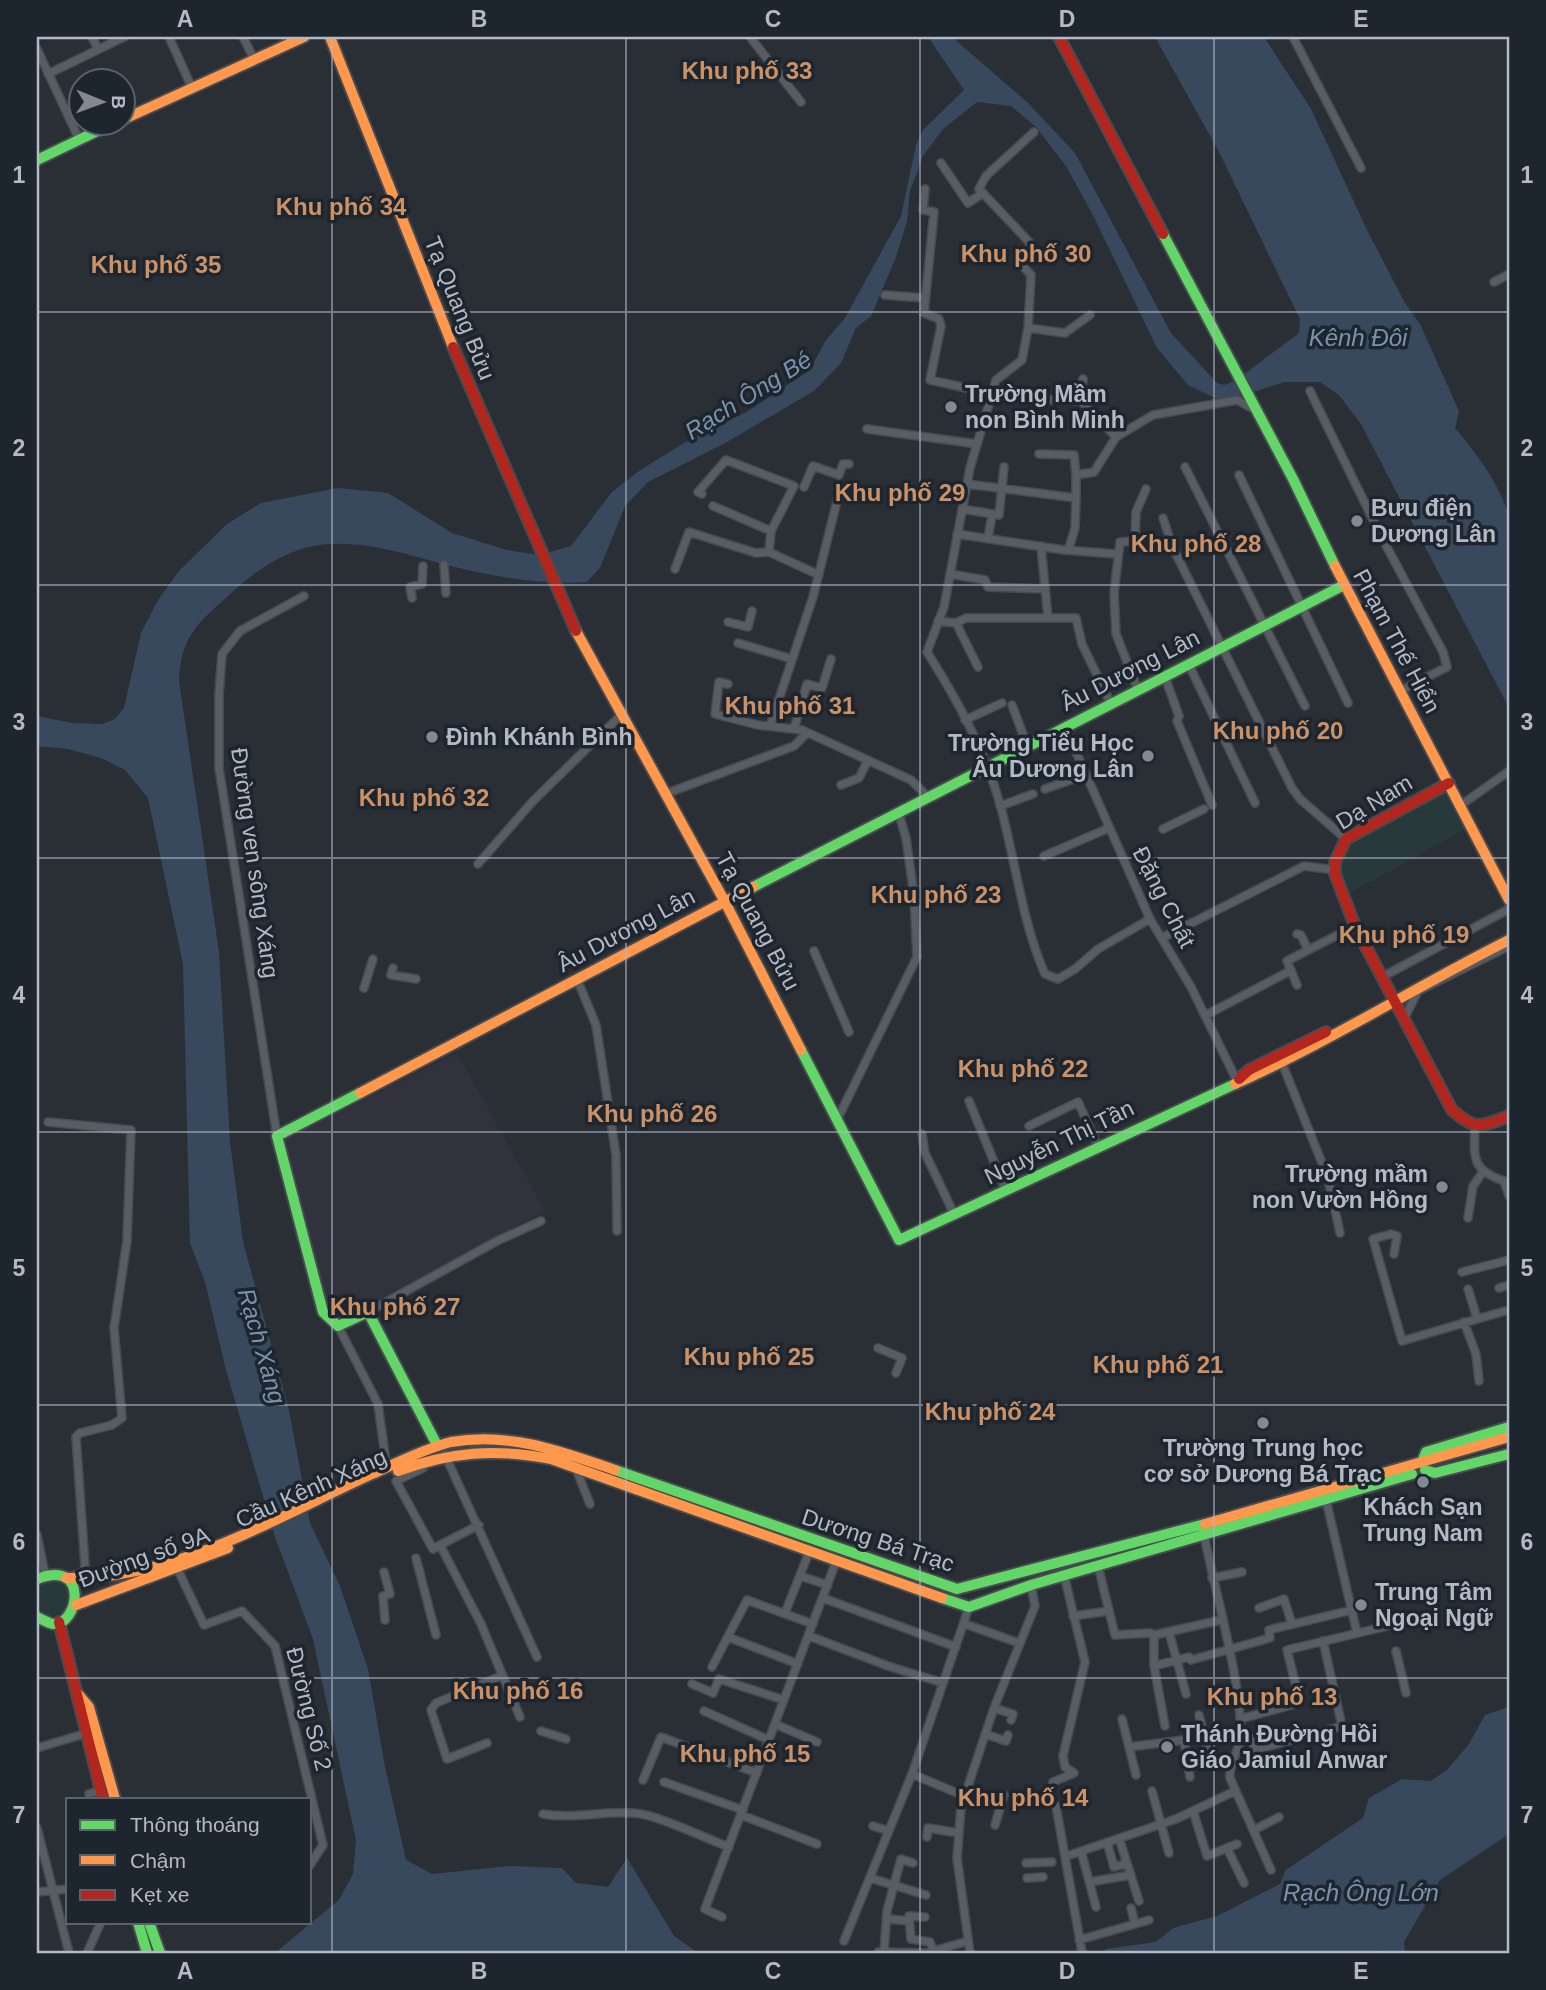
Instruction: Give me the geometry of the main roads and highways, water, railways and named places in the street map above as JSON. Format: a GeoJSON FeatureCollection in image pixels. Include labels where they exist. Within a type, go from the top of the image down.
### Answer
{"type":"FeatureCollection","features":[{"type":"Feature","properties":{"kind":"main road"},"geometry":{"type":"LineString","coordinates":[[136,114],[255,62],[304,37]]}},
{"type":"Feature","properties":{"kind":"main road","name":"Tạ Quang Bửu"},"geometry":{"type":"LineString","coordinates":[[330,37],[523,516],[573,626],[725,902],[899,1240]]}},
{"type":"Feature","properties":{"kind":"main road","name":"Phạm Thế Hiển"},"geometry":{"type":"LineString","coordinates":[[1059,37],[1293,479],[1343,585],[1509,900]]}},
{"type":"Feature","properties":{"kind":"main road"},"geometry":{"type":"LineString","coordinates":[[37,160],[86,136]]}},
{"type":"Feature","properties":{"kind":"main road","name":"Âu Dương Lân"},"geometry":{"type":"LineString","coordinates":[[441,1449],[368,1312],[338,1326],[323,1312],[277,1136],[927,796],[1189,666],[1343,585]]}},
{"type":"Feature","properties":{"kind":"main road","name":"Dạ Nam"},"geometry":{"type":"LineString","coordinates":[[1392,998],[1343,901],[1335,870],[1339,848],[1346,839],[1449,783]]}},
{"type":"Feature","properties":{"kind":"main road"},"geometry":{"type":"LineString","coordinates":[[1428,977],[1509,933]]}},
{"type":"Feature","properties":{"kind":"main road"},"geometry":{"type":"LineString","coordinates":[[1428,977],[1509,940]]}},
{"type":"Feature","properties":{"kind":"main road","name":"Nguyễn Thị Tần"},"geometry":{"type":"LineString","coordinates":[[899,1240],[955,1216],[1237,1081],[1282,1063],[1428,977]]}},
{"type":"Feature","properties":{"kind":"main road"},"geometry":{"type":"LineString","coordinates":[[1392,998],[1452,1110],[1460,1120],[1475,1125],[1509,1116]]}},
{"type":"Feature","properties":{"kind":"main road","name":"Nguyễn Thị Tần"},"geometry":{"type":"LineString","coordinates":[[1237,1081],[1249,1070],[1392,998]]}},
{"type":"Feature","properties":{"kind":"main road","name":"Dương Bá Trạc"},"geometry":{"type":"LineString","coordinates":[[1509,1427],[1426,1452],[1428,1465],[1435,1473],[1509,1454]]}},
{"type":"Feature","properties":{"kind":"main road"},"geometry":{"type":"LineString","coordinates":[[1428,1465],[1509,1437]]}},
{"type":"Feature","properties":{"kind":"main road","name":"Dương Bá Trạc"},"geometry":{"type":"LineString","coordinates":[[409,1462],[468,1438],[504,1438],[575,1455],[969,1607],[1031,1585],[1098,1566],[1157,1543],[1204,1535],[1326,1500],[1428,1465]]}},
{"type":"Feature","properties":{"kind":"main road"},"geometry":{"type":"LineString","coordinates":[[1428,1465],[1509,1445]]}},
{"type":"Feature","properties":{"kind":"main road","name":"Dương Bá Trạc"},"geometry":{"type":"LineString","coordinates":[[441,1449],[504,1451],[575,1468],[810,1550],[839,1555],[957,1589],[1157,1543],[1428,1465]]}},
{"type":"Feature","properties":{"kind":"main road"},"geometry":{"type":"LineString","coordinates":[[575,1455],[575,1468]]}},
{"type":"Feature","properties":{"kind":"main road","name":"Cầu Kênh Xáng"},"geometry":{"type":"LineString","coordinates":[[226,1544],[409,1462]]}},
{"type":"Feature","properties":{"kind":"main road","name":"Đường số 9A"},"geometry":{"type":"LineString","coordinates":[[76,1605],[177,1568],[226,1544]]}},
{"type":"Feature","properties":{"kind":"main road","name":"Đường số 9A"},"geometry":{"type":"LineString","coordinates":[[41,1577],[99,1579],[226,1544]]}},
{"type":"Feature","properties":{"kind":"main road"},"geometry":{"type":"LineString","coordinates":[[38,1619],[60,1622],[67,1618],[76,1605],[75,1590],[66,1578]]}},
{"type":"Feature","properties":{"kind":"main road"},"geometry":{"type":"LineString","coordinates":[[967,1588],[969,1607]]}},
{"type":"Feature","properties":{"kind":"main road"},"geometry":{"type":"LineString","coordinates":[[60,1622],[78,1694],[84,1734],[105,1792]]}},
{"type":"Feature","properties":{"kind":"main road"},"geometry":{"type":"LineString","coordinates":[[78,1694],[89,1707],[105,1792]]}},
{"type":"Feature","properties":{"kind":"main road"},"geometry":{"type":"LineString","coordinates":[[139,1924],[147,1953]]}},
{"type":"Feature","properties":{"kind":"main road"},"geometry":{"type":"LineString","coordinates":[[150,1924],[160,1953]]}},
{"type":"Feature","properties":{"kind":"water"},"geometry":{"type":"Polygon","coordinates":[[[928,37],[952,37],[1028,103],[1075,153],[1171,333],[1217,383],[1224,385],[1235,381],[1299,333],[1300,319],[1218,150],[1155,37],[1264,37],[1311,109],[1367,230],[1405,303],[1420,324],[1459,411],[1455,428],[1493,479],[1509,515],[1509,708],[1361,424],[1339,395],[1320,382],[1285,382],[1233,398],[1217,399],[1188,385],[1157,348],[1093,215],[1066,166],[1036,127],[1011,106],[977,102],[943,129],[923,156],[910,191],[907,221],[896,257],[871,316],[856,328],[841,363],[814,391],[727,442],[648,482],[625,506],[600,568],[587,582],[503,577],[372,547],[329,544],[309,547],[271,563],[241,585],[199,624],[183,653],[179,681],[219,952],[230,1142],[243,1242],[289,1410],[310,1523],[340,1586],[368,1669],[385,1767],[406,1860],[432,1874],[511,1866],[562,1868],[576,1883],[608,1887],[627,1858],[674,1936],[698,1953],[275,1953],[339,1900],[353,1874],[356,1840],[313,1639],[275,1537],[226,1370],[205,1282],[190,1243],[183,964],[148,798],[125,770],[101,758],[68,749],[37,746],[37,716],[72,723],[102,724],[115,719],[124,708],[141,633],[158,600],[179,571],[227,524],[261,503],[338,488],[388,493],[452,533],[507,550],[540,555],[571,546],[612,492],[639,471],[682,444],[748,411],[810,370],[826,340],[845,318],[901,216],[916,145],[923,130],[964,90],[928,37]]]}},
{"type":"Feature","properties":{"kind":"water","name":"Rạch Ông Lớn"},"geometry":{"type":"Polygon","coordinates":[[[1509,1707],[1509,1834],[1440,1880],[1404,1942],[1405,1953],[1384,1953],[1381,1950],[1375,1953],[1102,1953],[1106,1949],[1156,1942],[1173,1928],[1217,1916],[1280,1884],[1286,1870],[1363,1818],[1369,1798],[1402,1779],[1431,1781],[1448,1769],[1469,1744],[1485,1715],[1509,1707]]]}},
{"type":"Feature","properties":{"kind":"place","name":"Trường Mầm non Bình Minh"},"geometry":{"type":"Point","coordinates":[951,407]}},
{"type":"Feature","properties":{"kind":"place","name":"Bưu điện Dương Lân"},"geometry":{"type":"Point","coordinates":[1357,521]}},
{"type":"Feature","properties":{"kind":"place","name":"Đình Khánh Bình"},"geometry":{"type":"Point","coordinates":[432,737]}},
{"type":"Feature","properties":{"kind":"place","name":"Trường Tiểu Học Âu Dương Lân"},"geometry":{"type":"Point","coordinates":[1148,756]}},
{"type":"Feature","properties":{"kind":"place","name":"Trường mầm non Vườn Hồng"},"geometry":{"type":"Point","coordinates":[1442,1187]}},
{"type":"Feature","properties":{"kind":"place","name":"Trường Trung học cơ sở Dương Bá Trạc"},"geometry":{"type":"Point","coordinates":[1263,1423]}},
{"type":"Feature","properties":{"kind":"place","name":"Khách Sạn Trung Nam"},"geometry":{"type":"Point","coordinates":[1423,1482]}},
{"type":"Feature","properties":{"kind":"place","name":"Trung Tâm Ngoại Ngữ"},"geometry":{"type":"Point","coordinates":[1361,1605]}},
{"type":"Feature","properties":{"kind":"place","name":"Thánh Đường Hồi Giáo Jamiul Anwar"},"geometry":{"type":"Point","coordinates":[1167,1747]}},
{"type":"Feature","properties":{"kind":"district","name":"Khu phố 33"},"geometry":{"type":"Point","coordinates":[747,70]}},
{"type":"Feature","properties":{"kind":"district","name":"Khu phố 34"},"geometry":{"type":"Point","coordinates":[341,206]}},
{"type":"Feature","properties":{"kind":"district","name":"Khu phố 30"},"geometry":{"type":"Point","coordinates":[1026,253]}},
{"type":"Feature","properties":{"kind":"district","name":"Khu phố 35"},"geometry":{"type":"Point","coordinates":[156,264]}},
{"type":"Feature","properties":{"kind":"district","name":"Khu phố 29"},"geometry":{"type":"Point","coordinates":[900,492]}},
{"type":"Feature","properties":{"kind":"district","name":"Khu phố 28"},"geometry":{"type":"Point","coordinates":[1196,543]}},
{"type":"Feature","properties":{"kind":"district","name":"Khu phố 31"},"geometry":{"type":"Point","coordinates":[790,705]}},
{"type":"Feature","properties":{"kind":"district","name":"Khu phố 20"},"geometry":{"type":"Point","coordinates":[1278,730]}},
{"type":"Feature","properties":{"kind":"district","name":"Khu phố 32"},"geometry":{"type":"Point","coordinates":[424,797]}},
{"type":"Feature","properties":{"kind":"district","name":"Khu phố 23"},"geometry":{"type":"Point","coordinates":[936,894]}},
{"type":"Feature","properties":{"kind":"district","name":"Khu phố 19"},"geometry":{"type":"Point","coordinates":[1404,934]}},
{"type":"Feature","properties":{"kind":"district","name":"Khu phố 22"},"geometry":{"type":"Point","coordinates":[1023,1068]}},
{"type":"Feature","properties":{"kind":"district","name":"Khu phố 26"},"geometry":{"type":"Point","coordinates":[652,1113]}},
{"type":"Feature","properties":{"kind":"district","name":"Khu phố 27"},"geometry":{"type":"Point","coordinates":[395,1306]}},
{"type":"Feature","properties":{"kind":"district","name":"Khu phố 25"},"geometry":{"type":"Point","coordinates":[749,1356]}},
{"type":"Feature","properties":{"kind":"district","name":"Khu phố 21"},"geometry":{"type":"Point","coordinates":[1158,1364]}},
{"type":"Feature","properties":{"kind":"district","name":"Khu phố 24"},"geometry":{"type":"Point","coordinates":[990,1411]}},
{"type":"Feature","properties":{"kind":"district","name":"Khu phố 16"},"geometry":{"type":"Point","coordinates":[518,1690]}},
{"type":"Feature","properties":{"kind":"district","name":"Khu phố 13"},"geometry":{"type":"Point","coordinates":[1272,1696]}},
{"type":"Feature","properties":{"kind":"district","name":"Khu phố 15"},"geometry":{"type":"Point","coordinates":[745,1753]}},
{"type":"Feature","properties":{"kind":"district","name":"Khu phố 14"},"geometry":{"type":"Point","coordinates":[1023,1797]}},
{"type":"Feature","properties":{"kind":"water label","name":"Kênh Đôi"},"geometry":{"type":"Point","coordinates":[1358,337]}},
{"type":"Feature","properties":{"kind":"water label","name":"Rạch Ông Bé"},"geometry":{"type":"Point","coordinates":[748,395]}},
{"type":"Feature","properties":{"kind":"water label","name":"Rạch Xáng"},"geometry":{"type":"Point","coordinates":[262,1346]}}]}
